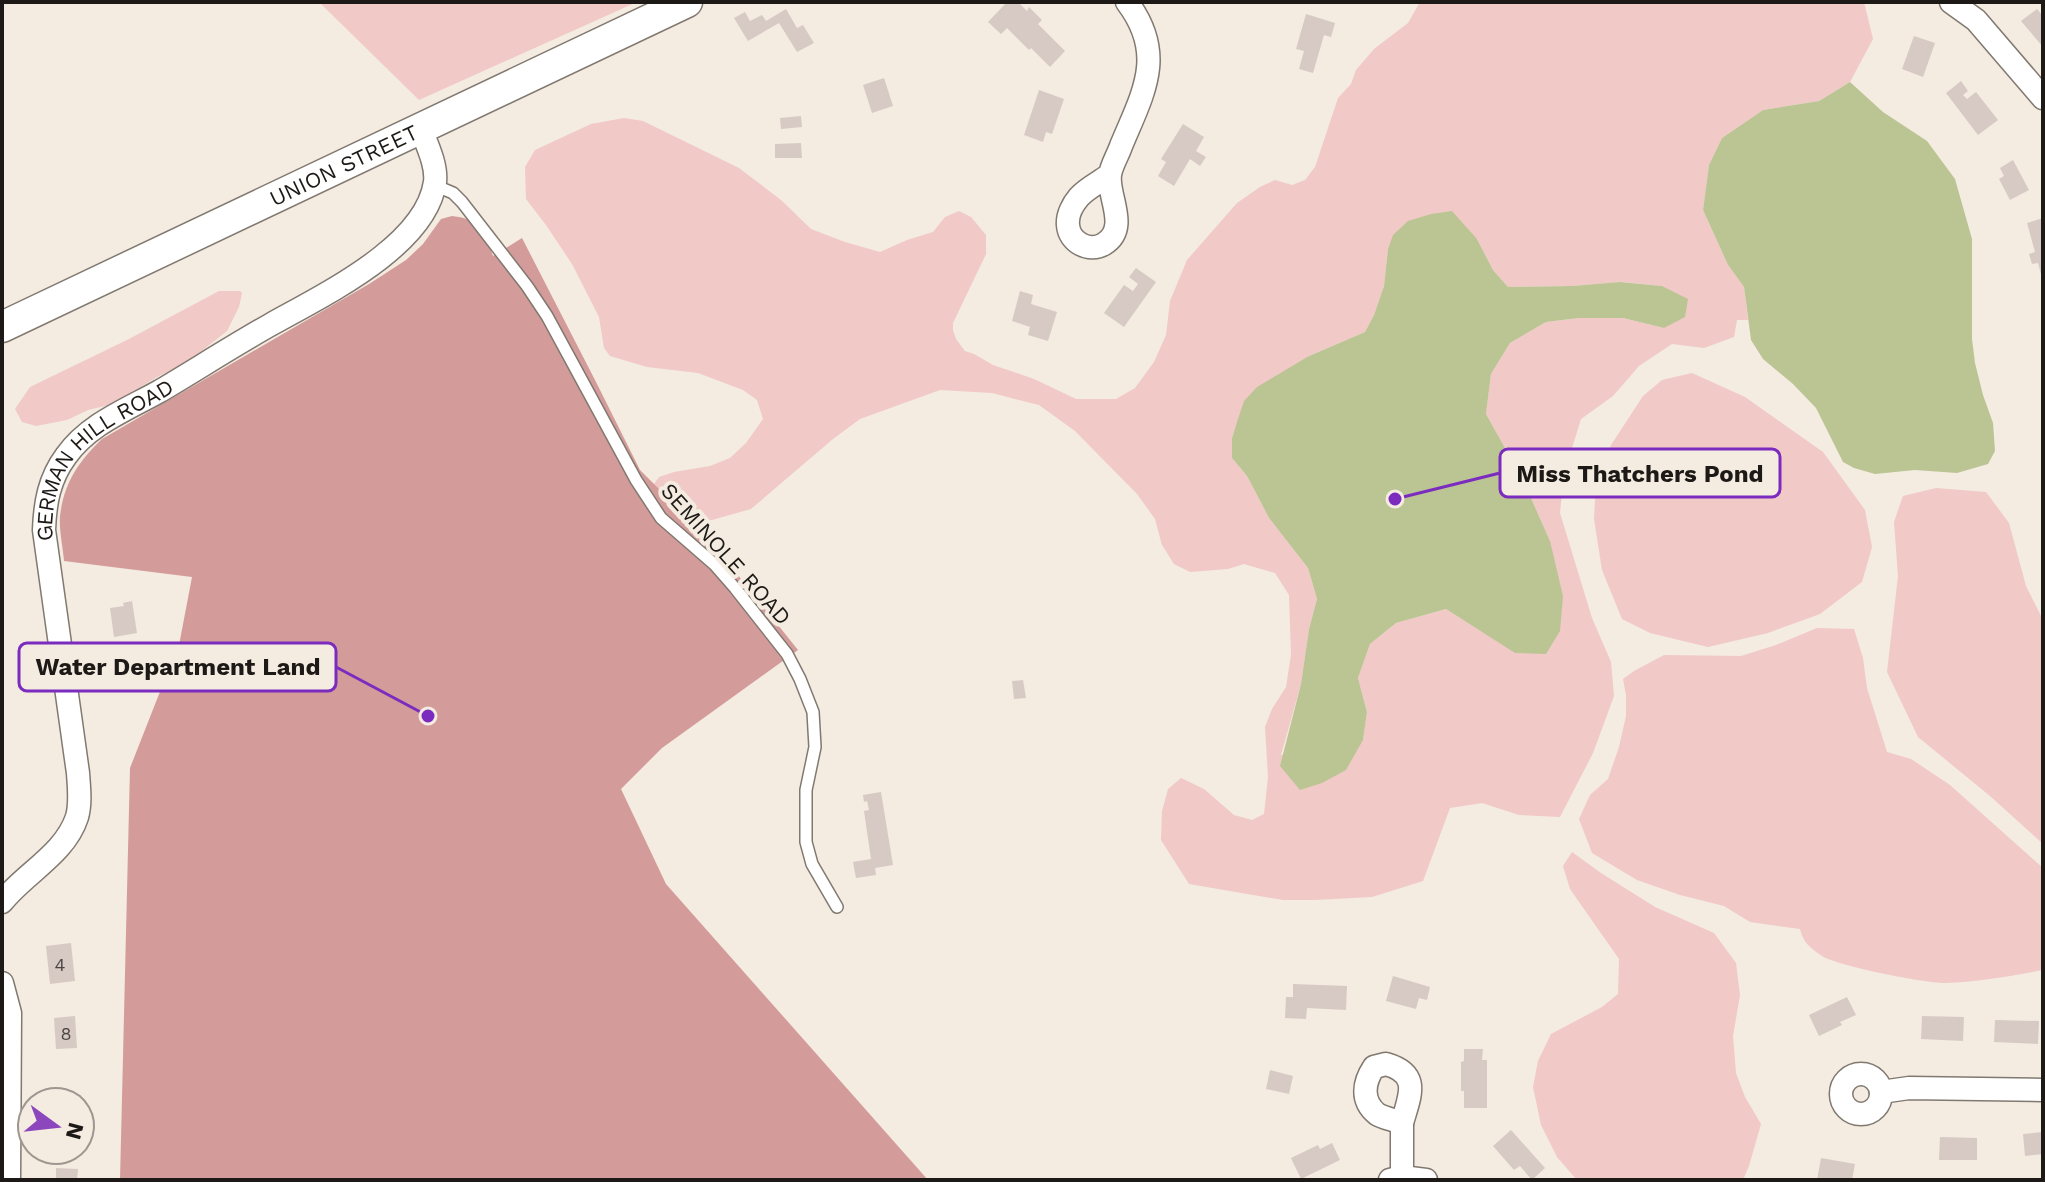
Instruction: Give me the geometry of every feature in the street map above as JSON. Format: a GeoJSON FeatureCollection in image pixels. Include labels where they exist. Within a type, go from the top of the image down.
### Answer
{"type":"FeatureCollection","features":[{"type":"Feature","properties":{"kind":"main road","name":"UNION STREET"},"geometry":{"type":"LineString","coordinates":[[2,327],[687,2]]}},
{"type":"Feature","properties":{"kind":"street"},"geometry":{"type":"LineString","coordinates":[[1109,175],[1149,74],[1149,53],[1144,34],[1127,2]]}},
{"type":"Feature","properties":{"kind":"street"},"geometry":{"type":"LineString","coordinates":[[1951,2],[1976,20],[2043,98]]}},
{"type":"Feature","properties":{"kind":"street"},"geometry":{"type":"LineString","coordinates":[[421,129],[435,175],[434,185]]}},
{"type":"Feature","properties":{"kind":"street","name":"GERMAN HILL ROAD"},"geometry":{"type":"LineString","coordinates":[[2,902],[60,845],[77,815],[78,773],[44,530],[45,503],[54,474],[67,454],[101,422],[323,296],[373,264],[394,247],[414,224],[430,201],[434,185]]}},
{"type":"Feature","properties":{"kind":"street"},"geometry":{"type":"LineString","coordinates":[[2,983],[10,1013],[5,1141],[9,1180]]}},
{"type":"Feature","properties":{"kind":"street"},"geometry":{"type":"LineString","coordinates":[[1881,1092],[1909,1088],[2043,1090]]}},
{"type":"Feature","properties":{"kind":"street"},"geometry":{"type":"LineString","coordinates":[[1402,1123],[1395,1179],[1426,1180]]}},
{"type":"Feature","properties":{"kind":"lane","name":"SEMINOLE ROAD"},"geometry":{"type":"LineString","coordinates":[[434,185],[453,193],[462,202],[527,286],[547,316],[636,480],[661,518],[714,564],[787,654],[813,712],[815,747],[806,790],[806,842],[812,864],[837,907]]}},
{"type":"Feature","properties":{"kind":"shaded area"},"geometry":{"type":"Polygon","coordinates":[[[319,2],[637,2],[419,100],[319,2]]]}},
{"type":"Feature","properties":{"kind":"shaded area"},"geometry":{"type":"Polygon","coordinates":[[[1420,2],[1864,2],[1873,39],[1850,82],[1819,101],[1763,110],[1722,138],[1709,165],[1703,210],[1728,265],[1744,287],[1748,320],[1737,320],[1734,337],[1704,348],[1672,344],[1639,366],[1613,396],[1581,419],[1564,474],[1560,513],[1592,618],[1611,662],[1614,696],[1593,753],[1560,817],[1519,815],[1482,803],[1450,808],[1423,881],[1372,897],[1283,900],[1189,884],[1161,840],[1162,811],[1168,789],[1181,778],[1204,789],[1234,815],[1252,820],[1264,814],[1268,777],[1265,727],[1286,687],[1291,655],[1289,595],[1275,573],[1244,564],[1228,569],[1190,572],[1174,564],[1162,545],[1155,519],[1137,494],[1075,431],[1039,405],[992,393],[940,390],[860,419],[751,509],[712,520],[690,522],[652,487],[659,477],[710,466],[730,458],[746,443],[763,419],[757,400],[743,390],[698,373],[647,367],[610,356],[604,348],[599,317],[572,264],[526,199],[525,167],[535,150],[591,124],[624,118],[643,121],[739,168],[781,200],[811,229],[880,252],[933,232],[945,217],[959,211],[971,217],[986,235],[986,254],[953,323],[956,339],[965,351],[1076,399],[1116,399],[1135,388],[1154,362],[1166,335],[1170,301],[1187,260],[1237,203],[1260,187],[1275,180],[1292,185],[1305,180],[1315,167],[1338,98],[1351,84],[1356,70],[1374,49],[1408,23],[1420,2]],[[1477,239],[1388,249],[1384,286],[1365,332],[1309,356],[1236,425],[1232,438],[1232,458],[1247,476],[1269,518],[1308,568],[1317,599],[1301,684],[1281,755],[1363,740],[1367,712],[1358,678],[1370,644],[1396,623],[1446,609],[1516,653],[1550,541],[1523,480],[1486,414],[1491,374],[1510,343],[1546,322],[1623,318],[1664,328],[1662,286],[1621,282],[1508,287],[1493,270],[1477,239]]]}},
{"type":"Feature","properties":{"kind":"shaded area"},"geometry":{"type":"Polygon","coordinates":[[[1850,82],[1883,112],[1927,141],[1955,179],[1972,239],[1972,339],[1983,395],[1993,423],[1995,451],[1988,464],[1957,473],[1915,470],[1875,474],[1843,462],[1816,408],[1763,359],[1751,340],[1744,287],[1728,265],[1703,210],[1709,165],[1722,138],[1763,110],[1819,101],[1850,82]]]}},
{"type":"Feature","properties":{"kind":"shaded area"},"geometry":{"type":"Polygon","coordinates":[[[1452,211],[1477,239],[1493,270],[1508,287],[1620,282],[1662,286],[1688,299],[1685,317],[1664,328],[1623,318],[1546,322],[1510,343],[1491,374],[1486,414],[1523,480],[1550,541],[1563,596],[1560,631],[1546,654],[1515,653],[1446,609],[1396,623],[1370,644],[1358,678],[1367,712],[1363,740],[1346,770],[1300,790],[1280,766],[1301,684],[1317,599],[1308,568],[1269,518],[1247,476],[1232,458],[1232,438],[1244,401],[1257,387],[1309,356],[1365,332],[1384,286],[1388,249],[1393,235],[1408,221],[1452,211]]]}},
{"type":"Feature","properties":{"kind":"shaded area"},"geometry":{"type":"Polygon","coordinates":[[[452,216],[475,223],[493,256],[522,238],[640,470],[709,539],[798,650],[662,748],[621,789],[666,884],[928,1180],[120,1180],[130,768],[163,684],[176,661],[192,577],[64,561],[60,522],[65,493],[79,465],[102,439],[369,284],[406,260],[423,244],[441,219],[452,216]]]}},
{"type":"Feature","properties":{"kind":"shaded area"},"geometry":{"type":"Polygon","coordinates":[[[219,291],[240,291],[239,307],[227,331],[186,363],[109,405],[67,420],[36,426],[22,422],[15,409],[30,387],[219,291]]]}},
{"type":"Feature","properties":{"kind":"shaded area"},"geometry":{"type":"Polygon","coordinates":[[[1692,373],[1745,397],[1823,452],[1865,510],[1872,547],[1862,582],[1820,614],[1768,633],[1708,647],[1650,633],[1622,619],[1602,570],[1594,519],[1596,481],[1611,445],[1643,396],[1662,380],[1692,373]]]}},
{"type":"Feature","properties":{"kind":"shaded area"},"geometry":{"type":"Polygon","coordinates":[[[1936,488],[1986,492],[2009,523],[2026,586],[2043,620],[2043,844],[1918,737],[1887,672],[1898,576],[1894,522],[1903,496],[1936,488]]]}},
{"type":"Feature","properties":{"kind":"shaded area"},"geometry":{"type":"Polygon","coordinates":[[[1817,628],[1854,629],[1863,658],[1867,688],[1887,752],[1911,759],[1950,785],[2043,868],[2043,970],[1944,983],[1845,964],[1814,950],[1805,941],[1800,929],[1750,922],[1724,906],[1637,880],[1592,853],[1579,819],[1590,795],[1608,779],[1619,747],[1626,716],[1623,679],[1664,655],[1741,656],[1817,628]]]}},
{"type":"Feature","properties":{"kind":"shaded area"},"geometry":{"type":"Polygon","coordinates":[[[1572,852],[1655,907],[1714,933],[1736,963],[1740,995],[1733,1036],[1736,1073],[1745,1097],[1761,1124],[1743,1180],[1577,1180],[1557,1157],[1541,1125],[1533,1087],[1538,1061],[1551,1034],[1602,1007],[1618,994],[1619,959],[1570,889],[1563,866],[1572,852]]]}},
{"type":"Feature","properties":{"kind":"building"},"geometry":{"type":"Polygon","coordinates":[[[1007,2],[1018,2],[1027,11],[1029,7],[1042,20],[1038,24],[1065,51],[1050,67],[1007,28],[1001,34],[988,22],[1007,2]]]}},
{"type":"Feature","properties":{"kind":"building"},"geometry":{"type":"Polygon","coordinates":[[[786,9],[797,28],[803,25],[814,43],[797,52],[779,23],[748,41],[734,18],[745,12],[750,21],[762,15],[766,21],[786,9]]]}},
{"type":"Feature","properties":{"kind":"building"},"geometry":{"type":"Polygon","coordinates":[[[2037,9],[2043,16],[2043,47],[2021,21],[2037,9]]]}},
{"type":"Feature","properties":{"kind":"building"},"geometry":{"type":"Polygon","coordinates":[[[1306,14],[1335,23],[1331,37],[1324,35],[1313,73],[1299,69],[1304,51],[1296,49],[1306,14]]]}},
{"type":"Feature","properties":{"kind":"building"},"geometry":{"type":"Polygon","coordinates":[[[1914,36],[1935,43],[1923,77],[1902,69],[1914,36]]]}},
{"type":"Feature","properties":{"kind":"building"},"geometry":{"type":"Polygon","coordinates":[[[884,78],[893,106],[872,113],[863,85],[884,78]]]}},
{"type":"Feature","properties":{"kind":"building"},"geometry":{"type":"Polygon","coordinates":[[[1961,81],[1968,91],[1963,95],[1967,99],[1976,92],[1998,120],[1978,135],[1946,93],[1961,81]]]}},
{"type":"Feature","properties":{"kind":"building"},"geometry":{"type":"Polygon","coordinates":[[[1039,90],[1064,99],[1052,134],[1046,132],[1043,142],[1024,135],[1039,90]]]}},
{"type":"Feature","properties":{"kind":"building"},"geometry":{"type":"Polygon","coordinates":[[[801,116],[802,127],[781,129],[780,118],[801,116]]]}},
{"type":"Feature","properties":{"kind":"building"},"geometry":{"type":"Polygon","coordinates":[[[1183,124],[1204,137],[1196,151],[1206,157],[1200,166],[1190,159],[1174,186],[1158,176],[1166,162],[1161,159],[1183,124]]]}},
{"type":"Feature","properties":{"kind":"building"},"geometry":{"type":"Polygon","coordinates":[[[801,143],[802,158],[775,158],[775,144],[801,143]]]}},
{"type":"Feature","properties":{"kind":"building"},"geometry":{"type":"Polygon","coordinates":[[[2013,160],[2029,190],[2010,200],[1999,179],[2004,176],[2000,168],[2013,160]]]}},
{"type":"Feature","properties":{"kind":"building"},"geometry":{"type":"Polygon","coordinates":[[[2043,218],[2042,278],[2038,263],[2032,264],[2029,254],[2035,252],[2027,223],[2043,218]]]}},
{"type":"Feature","properties":{"kind":"building"},"geometry":{"type":"Polygon","coordinates":[[[1136,268],[1156,282],[1124,327],[1104,313],[1124,285],[1133,291],[1138,284],[1129,277],[1136,268]]]}},
{"type":"Feature","properties":{"kind":"building"},"geometry":{"type":"Polygon","coordinates":[[[1020,291],[1033,295],[1031,304],[1057,312],[1048,341],[1028,335],[1030,327],[1012,321],[1020,291]]]}},
{"type":"Feature","properties":{"kind":"building"},"geometry":{"type":"Polygon","coordinates":[[[132,601],[137,633],[114,637],[110,608],[132,601]]]}},
{"type":"Feature","properties":{"kind":"building"},"geometry":{"type":"Polygon","coordinates":[[[1023,680],[1026,698],[1014,699],[1012,681],[1023,680]]]}},
{"type":"Feature","properties":{"kind":"building"},"geometry":{"type":"Polygon","coordinates":[[[881,792],[893,865],[875,868],[876,875],[856,878],[853,862],[871,859],[864,811],[869,810],[863,795],[881,792]]]}},
{"type":"Feature","properties":{"kind":"building"},"geometry":{"type":"Polygon","coordinates":[[[71,943],[75,981],[50,984],[46,946],[71,943]]]}},
{"type":"Feature","properties":{"kind":"building"},"geometry":{"type":"Polygon","coordinates":[[[1393,976],[1430,987],[1427,1000],[1419,998],[1416,1009],[1386,1001],[1393,976]]]}},
{"type":"Feature","properties":{"kind":"building"},"geometry":{"type":"Polygon","coordinates":[[[1293,984],[1347,986],[1346,1010],[1307,1008],[1306,1019],[1285,1018],[1286,997],[1293,997],[1293,984]]]}},
{"type":"Feature","properties":{"kind":"building"},"geometry":{"type":"Polygon","coordinates":[[[1847,997],[1856,1015],[1819,1036],[1809,1015],[1847,997]]]}},
{"type":"Feature","properties":{"kind":"building"},"geometry":{"type":"Polygon","coordinates":[[[75,1016],[77,1048],[56,1049],[54,1018],[75,1016]]]}},
{"type":"Feature","properties":{"kind":"building"},"geometry":{"type":"Polygon","coordinates":[[[1922,1016],[1964,1017],[1963,1041],[1921,1039],[1922,1016]]]}},
{"type":"Feature","properties":{"kind":"building"},"geometry":{"type":"Polygon","coordinates":[[[1995,1020],[2039,1021],[2038,1044],[1994,1042],[1995,1020]]]}},
{"type":"Feature","properties":{"kind":"building"},"geometry":{"type":"Polygon","coordinates":[[[1464,1049],[1483,1049],[1482,1060],[1487,1060],[1487,1108],[1464,1108],[1461,1062],[1464,1061],[1464,1049]]]}},
{"type":"Feature","properties":{"kind":"building"},"geometry":{"type":"Polygon","coordinates":[[[1270,1070],[1293,1076],[1289,1094],[1266,1089],[1270,1070]]]}},
{"type":"Feature","properties":{"kind":"building"},"geometry":{"type":"Polygon","coordinates":[[[1511,1130],[1545,1168],[1532,1180],[1520,1166],[1514,1170],[1493,1146],[1511,1130]]]}},
{"type":"Feature","properties":{"kind":"building"},"geometry":{"type":"Polygon","coordinates":[[[2043,1132],[2043,1154],[2025,1156],[2023,1134],[2043,1132]]]}},
{"type":"Feature","properties":{"kind":"building"},"geometry":{"type":"Polygon","coordinates":[[[1940,1137],[1977,1138],[1977,1160],[1939,1160],[1940,1137]]]}},
{"type":"Feature","properties":{"kind":"building"},"geometry":{"type":"Polygon","coordinates":[[[1332,1143],[1340,1160],[1301,1179],[1291,1158],[1318,1145],[1320,1149],[1332,1143]]]}},
{"type":"Feature","properties":{"kind":"building"},"geometry":{"type":"Polygon","coordinates":[[[1821,1158],[1855,1164],[1852,1180],[1817,1180],[1821,1158]]]}},
{"type":"Feature","properties":{"kind":"building"},"geometry":{"type":"Polygon","coordinates":[[[56,1168],[78,1169],[77,1180],[56,1180],[56,1168]]]}},
{"type":"Feature","properties":{"kind":"place","name":"Miss Thatchers Pond"},"geometry":{"type":"Point","coordinates":[1395,499]}},
{"type":"Feature","properties":{"kind":"place","name":"Water Department Land"},"geometry":{"type":"Point","coordinates":[428,716]}}]}
